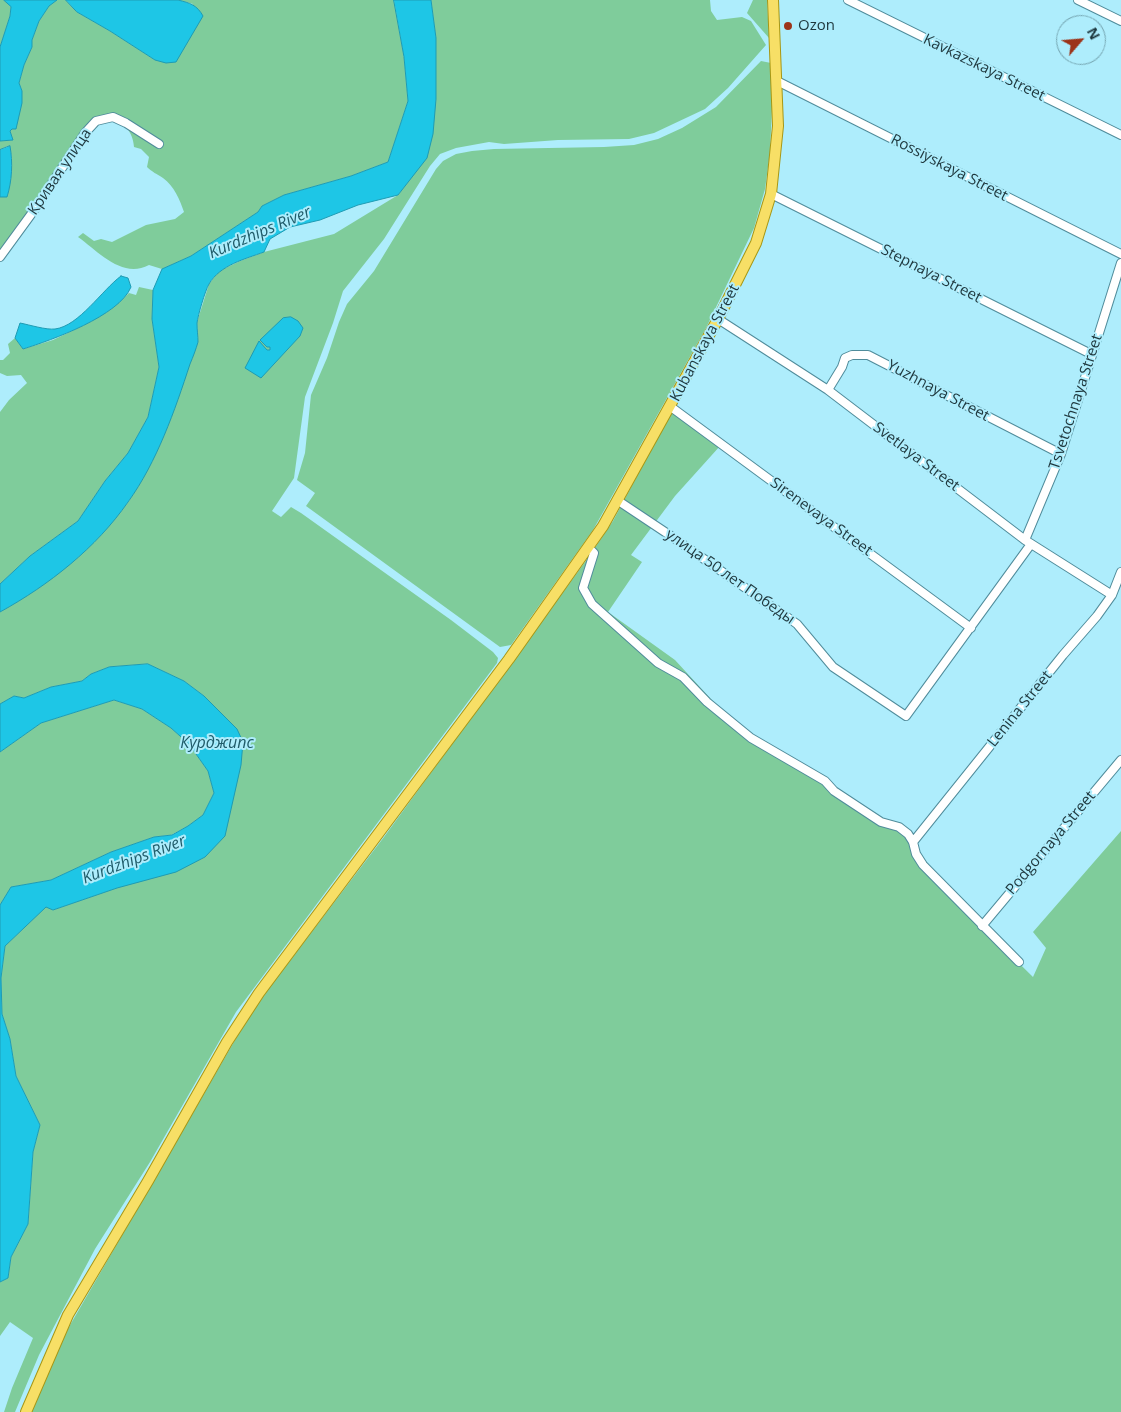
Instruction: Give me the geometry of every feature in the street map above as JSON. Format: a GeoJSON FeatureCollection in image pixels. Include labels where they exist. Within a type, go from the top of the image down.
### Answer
{"type":"FeatureCollection","features":[{"type":"Feature","properties":{"kind":"main road","name":"Kubanskaya Street"},"geometry":{"type":"LineString","coordinates":[[26,1412],[68,1315],[148,1181],[227,1042],[260,993],[517,647],[603,526],[671,407],[718,319],[756,243],[771,194],[778,126],[773,0]]}},
{"type":"Feature","properties":{"kind":"street","name":"Kavkazskaya Street"},"geometry":{"type":"LineString","coordinates":[[848,0],[1121,135]]}},
{"type":"Feature","properties":{"kind":"street"},"geometry":{"type":"LineString","coordinates":[[1078,0],[1121,22]]}},
{"type":"Feature","properties":{"kind":"street","name":"Rossiyskaya Street"},"geometry":{"type":"LineString","coordinates":[[777,81],[1121,254]]}},
{"type":"Feature","properties":{"kind":"street","name":"Кривая улица"},"geometry":{"type":"LineString","coordinates":[[0,257],[88,128],[96,121],[113,117],[159,144]]}},
{"type":"Feature","properties":{"kind":"street","name":"Stepnaya Street"},"geometry":{"type":"LineString","coordinates":[[771,194],[1091,354]]}},
{"type":"Feature","properties":{"kind":"street","name":"Tsvetochnaya Street"},"geometry":{"type":"LineString","coordinates":[[906,716],[971,628],[1028,542],[1061,454],[1121,263]]}},
{"type":"Feature","properties":{"kind":"street","name":"Svetlaya Street"},"geometry":{"type":"LineString","coordinates":[[718,319],[828,390],[1028,542],[1112,595]]}},
{"type":"Feature","properties":{"kind":"street","name":"Yuzhnaya Street"},"geometry":{"type":"LineString","coordinates":[[828,390],[842,367],[845,358],[852,355],[868,355],[1061,454]]}},
{"type":"Feature","properties":{"kind":"street","name":"Sirenevaya Street"},"geometry":{"type":"LineString","coordinates":[[671,407],[971,628]]}},
{"type":"Feature","properties":{"kind":"street","name":"улица 50 лет Победы"},"geometry":{"type":"LineString","coordinates":[[617,500],[672,536],[797,624],[833,667],[906,716]]}},
{"type":"Feature","properties":{"kind":"street"},"geometry":{"type":"LineString","coordinates":[[588,547],[594,553],[583,588],[592,604],[658,663],[683,677],[707,702],[751,738],[825,781],[834,790],[881,822],[899,827],[908,834],[913,842],[916,854],[923,865],[1019,962]]}},
{"type":"Feature","properties":{"kind":"street","name":"Lenina Street"},"geometry":{"type":"LineString","coordinates":[[913,842],[1063,655],[1097,616],[1112,595],[1121,572]]}},
{"type":"Feature","properties":{"kind":"street","name":"Podgornaya Street"},"geometry":{"type":"LineString","coordinates":[[982,926],[1121,760]]}},
{"type":"Feature","properties":{"kind":"green space"},"geometry":{"type":"Polygon","coordinates":[[[0,0],[4,0],[11,7],[0,47],[0,0]]]}},
{"type":"Feature","properties":{"kind":"green space"},"geometry":{"type":"Polygon","coordinates":[[[57,0],[66,0],[77,12],[155,60],[193,4],[178,0],[394,0],[404,57],[408,101],[388,162],[351,176],[284,195],[262,206],[258,212],[191,256],[162,269],[149,265],[129,269],[111,262],[78,237],[83,233],[94,241],[101,239],[112,242],[146,225],[175,219],[184,212],[170,185],[147,167],[149,157],[141,149],[134,147],[132,137],[127,129],[114,115],[105,115],[85,126],[58,170],[0,252],[0,197],[7,197],[11,178],[12,157],[8,146],[0,150],[0,141],[12,140],[10,131],[22,91],[19,83],[32,47],[32,40],[39,21],[49,6],[57,0]]]}},
{"type":"Feature","properties":{"kind":"green space"},"geometry":{"type":"Polygon","coordinates":[[[431,0],[710,0],[711,11],[717,20],[742,17],[751,21],[766,45],[728,88],[705,109],[654,133],[629,139],[558,140],[504,144],[489,142],[456,148],[440,154],[430,166],[384,239],[343,291],[305,397],[294,478],[272,511],[281,517],[291,507],[301,513],[493,652],[498,658],[497,663],[236,1012],[150,1162],[95,1249],[39,1355],[15,1412],[4,1412],[33,1338],[10,1322],[0,1336],[0,1282],[8,1278],[11,1257],[28,1224],[33,1152],[40,1125],[16,1076],[10,1039],[2,1014],[1,978],[5,946],[46,906],[53,910],[205,857],[237,729],[204,696],[184,681],[148,664],[109,667],[91,674],[82,681],[51,687],[24,698],[14,696],[0,704],[0,612],[37,589],[78,557],[99,537],[129,501],[198,342],[197,322],[209,284],[219,271],[264,252],[334,234],[398,195],[410,178],[436,99],[436,38],[431,0]]]}},
{"type":"Feature","properties":{"kind":"green space"},"geometry":{"type":"Polygon","coordinates":[[[753,0],[767,0],[769,38],[747,13],[753,0]]]}},
{"type":"Feature","properties":{"kind":"green space"},"geometry":{"type":"Polygon","coordinates":[[[761,61],[771,63],[772,107],[770,152],[765,189],[754,228],[706,328],[593,530],[511,645],[500,647],[306,506],[315,493],[297,480],[305,453],[311,395],[347,304],[374,271],[436,169],[443,161],[456,154],[472,151],[604,147],[634,145],[658,139],[682,128],[716,107],[761,61]]]}},
{"type":"Feature","properties":{"kind":"green space"},"geometry":{"type":"Polygon","coordinates":[[[139,287],[153,290],[152,319],[159,367],[148,417],[128,453],[105,481],[78,521],[30,556],[0,584],[0,412],[9,400],[27,383],[21,375],[7,376],[0,373],[0,360],[3,360],[10,353],[8,344],[15,338],[23,349],[53,340],[110,310],[129,293],[136,295],[139,287]]]}},
{"type":"Feature","properties":{"kind":"green space"},"geometry":{"type":"Polygon","coordinates":[[[672,411],[720,446],[675,496],[631,555],[642,562],[608,612],[675,660],[721,710],[789,765],[803,770],[826,784],[844,802],[897,829],[910,841],[911,851],[919,865],[1033,977],[1046,948],[1033,932],[1121,831],[1121,1412],[28,1412],[62,1339],[253,1009],[384,837],[588,558],[613,521],[672,411]]]}},
{"type":"Feature","properties":{"kind":"green space"},"geometry":{"type":"Polygon","coordinates":[[[114,700],[142,709],[171,728],[189,744],[208,771],[214,793],[203,815],[171,835],[154,837],[111,852],[51,880],[11,887],[0,905],[0,752],[41,723],[114,700]]]}},
{"type":"Feature","properties":{"kind":"water"},"geometry":{"type":"Polygon","coordinates":[[[4,0],[57,0],[49,6],[39,21],[32,40],[32,47],[24,65],[19,83],[22,91],[22,103],[16,129],[10,131],[13,140],[0,141],[0,47],[11,7],[4,0]]]}},
{"type":"Feature","properties":{"kind":"water"},"geometry":{"type":"Polygon","coordinates":[[[66,0],[178,0],[193,5],[203,16],[176,62],[166,63],[155,60],[77,12],[66,0]]]}},
{"type":"Feature","properties":{"kind":"water","name":"Kurdzhips River"},"geometry":{"type":"Polygon","coordinates":[[[394,0],[431,0],[436,38],[436,99],[433,134],[427,158],[398,195],[358,205],[320,220],[290,227],[270,239],[264,252],[226,267],[214,277],[207,287],[202,303],[197,323],[198,342],[178,399],[148,470],[128,502],[101,535],[70,564],[36,590],[0,612],[0,584],[30,556],[78,521],[105,481],[128,453],[148,417],[159,367],[152,319],[153,290],[162,269],[191,256],[258,212],[262,206],[284,195],[351,176],[388,162],[408,101],[404,57],[394,0]]]}},
{"type":"Feature","properties":{"kind":"water"},"geometry":{"type":"Polygon","coordinates":[[[10,146],[12,165],[10,185],[7,197],[0,197],[0,150],[10,146]]]}},
{"type":"Feature","properties":{"kind":"water"},"geometry":{"type":"Polygon","coordinates":[[[121,276],[128,278],[131,287],[124,298],[99,317],[67,333],[23,349],[15,338],[20,323],[55,329],[73,321],[121,276]]]}},
{"type":"Feature","properties":{"kind":"water"},"geometry":{"type":"Polygon","coordinates":[[[291,317],[298,321],[303,328],[300,336],[261,378],[245,368],[259,341],[267,350],[270,350],[270,347],[267,347],[260,340],[283,318],[291,317]]]}},
{"type":"Feature","properties":{"kind":"water","name":"Курджипс"},"geometry":{"type":"Polygon","coordinates":[[[148,664],[184,681],[204,696],[237,729],[243,742],[241,765],[225,836],[205,857],[176,872],[117,888],[53,910],[46,907],[5,946],[1,978],[2,1014],[10,1039],[16,1076],[40,1125],[33,1152],[28,1224],[11,1257],[8,1278],[0,1282],[0,905],[11,887],[51,880],[111,852],[154,837],[172,835],[203,815],[214,793],[208,771],[189,744],[171,728],[142,709],[114,700],[41,723],[0,752],[0,704],[14,696],[24,698],[51,687],[82,681],[91,674],[109,667],[148,664]]]}},
{"type":"Feature","properties":{"kind":"place","name":"Ozon"},"geometry":{"type":"Point","coordinates":[788,26]}}]}
